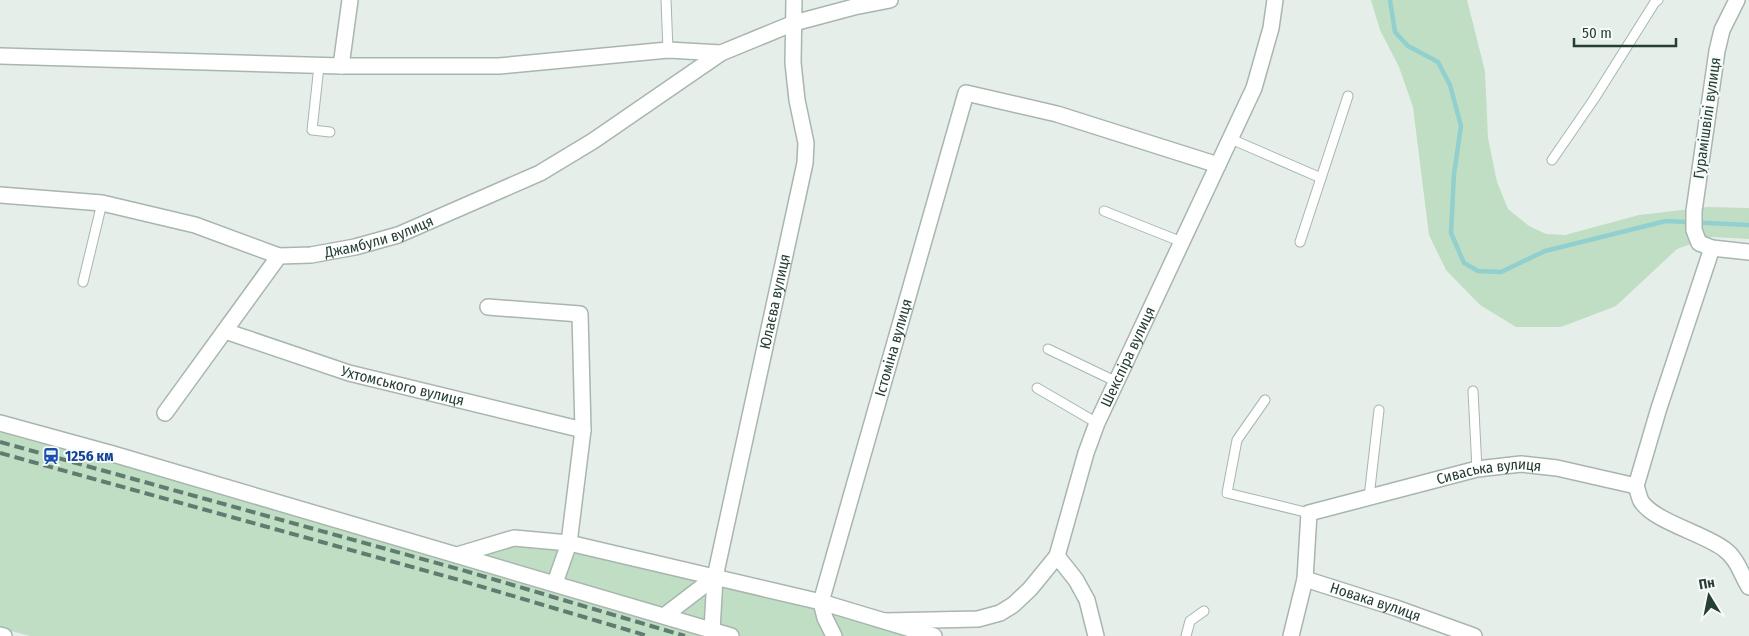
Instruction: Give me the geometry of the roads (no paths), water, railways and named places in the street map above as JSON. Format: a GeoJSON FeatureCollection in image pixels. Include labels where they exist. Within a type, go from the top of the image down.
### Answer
{"type":"FeatureCollection","features":[{"type":"Feature","properties":{"kind":"street"},"geometry":{"type":"LineString","coordinates":[[341,66],[350,0]]}},
{"type":"Feature","properties":{"kind":"street","name":"Юлаєва вулиця"},"geometry":{"type":"LineString","coordinates":[[712,630],[714,577],[805,163],[806,144],[792,63],[794,0]]}},
{"type":"Feature","properties":{"kind":"street","name":"Джамбули вулиця"},"geometry":{"type":"LineString","coordinates":[[0,195],[102,203],[195,225],[279,256],[311,255],[355,247],[398,235],[540,173],[593,142],[721,53],[794,23],[854,3],[890,0]]}},
{"type":"Feature","properties":{"kind":"street","name":"Шекспіра вулиця"},"geometry":{"type":"LineString","coordinates":[[1057,556],[1086,453],[1097,423],[1254,88],[1271,28],[1275,0]]}},
{"type":"Feature","properties":{"kind":"street","name":"Гурамішвілі вулиця"},"geometry":{"type":"LineString","coordinates":[[1712,248],[1699,243],[1694,230],[1694,211],[1717,51],[1722,30],[1736,0]]}},
{"type":"Feature","properties":{"kind":"street","name":"Джамбули вулиця"},"geometry":{"type":"LineString","coordinates":[[0,56],[319,66],[499,66],[668,50],[721,53]]}},
{"type":"Feature","properties":{"kind":"street","name":"Істоміна вулиця"},"geometry":{"type":"LineString","coordinates":[[821,602],[966,93],[1057,114],[1218,165]]}},
{"type":"Feature","properties":{"kind":"street"},"geometry":{"type":"LineString","coordinates":[[1749,252],[1712,248],[1659,408],[1636,486],[1641,501],[1651,512],[1724,548],[1736,560],[1742,576],[1749,587]]}},
{"type":"Feature","properties":{"kind":"street"},"geometry":{"type":"LineString","coordinates":[[165,414],[279,256]]}},
{"type":"Feature","properties":{"kind":"street"},"geometry":{"type":"LineString","coordinates":[[488,307],[580,314],[583,430],[569,543],[555,584]]}},
{"type":"Feature","properties":{"kind":"street","name":"Ухтомського вулиця"},"geometry":{"type":"LineString","coordinates":[[224,331],[349,373],[583,430]]}},
{"type":"Feature","properties":{"kind":"street"},"geometry":{"type":"LineString","coordinates":[[0,423],[114,454],[732,636]]}},
{"type":"Feature","properties":{"kind":"street","name":"Сиваська вулиця"},"geometry":{"type":"LineString","coordinates":[[1309,513],[1476,469],[1521,464],[1548,467],[1636,486]]}},
{"type":"Feature","properties":{"kind":"street"},"geometry":{"type":"LineString","coordinates":[[1291,636],[1305,579],[1309,513]]}},
{"type":"Feature","properties":{"kind":"street"},"geometry":{"type":"LineString","coordinates":[[457,555],[514,538],[569,543],[821,602],[934,636]]}},
{"type":"Feature","properties":{"kind":"street"},"geometry":{"type":"LineString","coordinates":[[885,621],[978,618],[1000,613],[1013,605],[1030,589],[1057,556],[1076,580],[1087,600],[1096,636]]}},
{"type":"Feature","properties":{"kind":"street"},"geometry":{"type":"LineString","coordinates":[[664,616],[714,577]]}},
{"type":"Feature","properties":{"kind":"street","name":"Новака вулиця"},"geometry":{"type":"LineString","coordinates":[[1305,579],[1396,608],[1474,636]]}},
{"type":"Feature","properties":{"kind":"street"},"geometry":{"type":"LineString","coordinates":[[821,602],[825,618],[834,636]]}},
{"type":"Feature","properties":{"kind":"street"},"geometry":{"type":"LineString","coordinates":[[0,635],[4,636]]}},
{"type":"Feature","properties":{"kind":"lane"},"geometry":{"type":"LineString","coordinates":[[666,0],[668,50]]}},
{"type":"Feature","properties":{"kind":"lane"},"geometry":{"type":"LineString","coordinates":[[1552,160],[1658,0]]}},
{"type":"Feature","properties":{"kind":"lane"},"geometry":{"type":"LineString","coordinates":[[319,66],[312,130],[330,132]]}},
{"type":"Feature","properties":{"kind":"lane"},"geometry":{"type":"LineString","coordinates":[[1300,242],[1348,96]]}},
{"type":"Feature","properties":{"kind":"lane"},"geometry":{"type":"LineString","coordinates":[[1231,139],[1321,178]]}},
{"type":"Feature","properties":{"kind":"lane"},"geometry":{"type":"LineString","coordinates":[[83,282],[102,203]]}},
{"type":"Feature","properties":{"kind":"lane"},"geometry":{"type":"LineString","coordinates":[[1104,211],[1182,242]]}},
{"type":"Feature","properties":{"kind":"lane"},"geometry":{"type":"LineString","coordinates":[[1048,349],[1117,382]]}},
{"type":"Feature","properties":{"kind":"lane"},"geometry":{"type":"LineString","coordinates":[[1036,388],[1097,423]]}},
{"type":"Feature","properties":{"kind":"lane"},"geometry":{"type":"LineString","coordinates":[[1473,391],[1476,469]]}},
{"type":"Feature","properties":{"kind":"lane"},"geometry":{"type":"LineString","coordinates":[[1265,400],[1237,440],[1227,493],[1309,513]]}},
{"type":"Feature","properties":{"kind":"lane"},"geometry":{"type":"LineString","coordinates":[[1369,497],[1379,410]]}},
{"type":"Feature","properties":{"kind":"lane"},"geometry":{"type":"LineString","coordinates":[[1186,636],[1190,621],[1204,610]]}},
{"type":"Feature","properties":{"kind":"waterway"},"geometry":{"type":"LineString","coordinates":[[1390,0],[1395,32],[1408,46],[1438,62],[1450,85],[1461,126],[1454,174],[1451,233],[1464,263],[1478,271],[1501,272],[1545,251],[1666,221],[1749,225]]}},
{"type":"Feature","properties":{"kind":"railway"},"geometry":{"type":"LineString","coordinates":[[0,442],[462,570],[685,636]]}},
{"type":"Feature","properties":{"kind":"railway"},"geometry":{"type":"LineString","coordinates":[[0,453],[459,580],[648,636]]}},
{"type":"Feature","properties":{"kind":"place","name":"1256 км"},"geometry":{"type":"Point","coordinates":[51,456]}}]}
